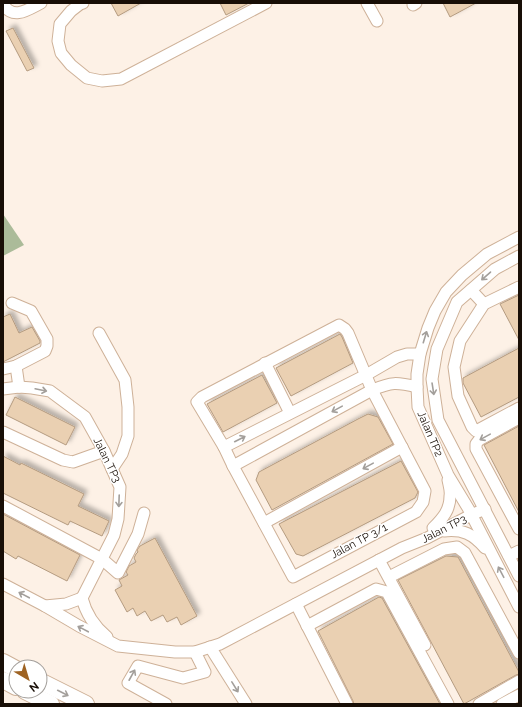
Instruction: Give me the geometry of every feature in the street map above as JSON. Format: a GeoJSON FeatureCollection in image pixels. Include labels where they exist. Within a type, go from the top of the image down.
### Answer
{"type":"FeatureCollection","features":[{"type":"Feature","properties":{"kind":"highway"},"geometry":{"type":"LineString","coordinates":[[48,685],[86,704]]}},
{"type":"Feature","properties":{"kind":"highway"},"geometry":{"type":"LineString","coordinates":[[41,699],[51,704]]}},
{"type":"Feature","properties":{"kind":"street"},"geometry":{"type":"LineString","coordinates":[[3,4],[5,8],[14,14],[22,13],[42,3]]}},
{"type":"Feature","properties":{"kind":"street"},"geometry":{"type":"LineString","coordinates":[[83,3],[71,11],[60,24],[58,41],[61,53],[71,65],[87,78],[102,81],[121,79],[266,3]]}},
{"type":"Feature","properties":{"kind":"street"},"geometry":{"type":"LineString","coordinates":[[367,3],[377,21]]}},
{"type":"Feature","properties":{"kind":"street","name":"Jalan TP2"},"geometry":{"type":"LineString","coordinates":[[519,237],[487,254],[462,275],[446,292],[435,311],[428,328],[420,354],[417,374],[418,407],[448,475],[470,511],[519,606]]}},
{"type":"Feature","properties":{"kind":"street","name":"Jalan TP2"},"geometry":{"type":"LineString","coordinates":[[519,256],[495,269],[457,302],[437,349],[432,379],[438,420],[483,505],[514,554],[519,576]]}},
{"type":"Feature","properties":{"kind":"street"},"geometry":{"type":"LineString","coordinates":[[519,286],[484,304],[460,341],[454,367],[458,396],[472,427],[476,431],[519,408]]}},
{"type":"Feature","properties":{"kind":"street"},"geometry":{"type":"LineString","coordinates":[[471,290],[484,304]]}},
{"type":"Feature","properties":{"kind":"street"},"geometry":{"type":"LineString","coordinates":[[3,369],[16,366],[45,351],[47,346],[47,339],[31,311],[12,303]]}},
{"type":"Feature","properties":{"kind":"street","name":"Jalan TP 3/1"},"geometry":{"type":"LineString","coordinates":[[339,325],[348,333],[366,375],[372,390],[425,491],[423,502],[416,512],[292,576],[224,447],[197,402],[202,397],[339,325]]}},
{"type":"Feature","properties":{"kind":"street"},"geometry":{"type":"LineString","coordinates":[[99,333],[125,380],[128,407],[128,436],[122,454],[112,469]]}},
{"type":"Feature","properties":{"kind":"street"},"geometry":{"type":"LineString","coordinates":[[224,447],[366,375],[397,357],[407,354],[420,354]]}},
{"type":"Feature","properties":{"kind":"street"},"geometry":{"type":"LineString","coordinates":[[265,363],[290,413]]}},
{"type":"Feature","properties":{"kind":"street"},"geometry":{"type":"LineString","coordinates":[[16,366],[19,386]]}},
{"type":"Feature","properties":{"kind":"street"},"geometry":{"type":"LineString","coordinates":[[233,466],[372,390],[394,383],[417,387]]}},
{"type":"Feature","properties":{"kind":"street","name":"Jalan TP3"},"geometry":{"type":"LineString","coordinates":[[3,390],[19,386],[50,391],[85,417],[104,451],[120,487],[118,519],[114,535],[82,598]]}},
{"type":"Feature","properties":{"kind":"street"},"geometry":{"type":"LineString","coordinates":[[519,418],[479,440],[476,444],[476,449],[519,528]]}},
{"type":"Feature","properties":{"kind":"street"},"geometry":{"type":"LineString","coordinates":[[3,432],[63,460],[73,462],[104,451]]}},
{"type":"Feature","properties":{"kind":"street"},"geometry":{"type":"LineString","coordinates":[[264,523],[402,447]]}},
{"type":"Feature","properties":{"kind":"street"},"geometry":{"type":"LineString","coordinates":[[434,531],[443,518],[448,507],[450,496],[448,475]]}},
{"type":"Feature","properties":{"kind":"street","name":"Jalan TP3"},"geometry":{"type":"LineString","coordinates":[[3,584],[118,646],[175,652],[195,652],[220,644],[483,505]]}},
{"type":"Feature","properties":{"kind":"street"},"geometry":{"type":"LineString","coordinates":[[3,506],[102,559],[118,573],[138,534],[144,513]]}},
{"type":"Feature","properties":{"kind":"street"},"geometry":{"type":"LineString","coordinates":[[434,531],[466,532],[473,536],[493,558]]}},
{"type":"Feature","properties":{"kind":"street"},"geometry":{"type":"LineString","coordinates":[[389,577],[444,549],[457,547],[465,553],[519,653]]}},
{"type":"Feature","properties":{"kind":"street"},"geometry":{"type":"LineString","coordinates":[[379,560],[456,704]]}},
{"type":"Feature","properties":{"kind":"street"},"geometry":{"type":"LineString","coordinates":[[307,626],[376,589],[387,592],[448,704]]}},
{"type":"Feature","properties":{"kind":"street"},"geometry":{"type":"LineString","coordinates":[[45,606],[66,604],[82,598],[85,609],[92,622],[118,646]]}},
{"type":"Feature","properties":{"kind":"street"},"geometry":{"type":"LineString","coordinates":[[296,604],[347,704]]}},
{"type":"Feature","properties":{"kind":"street"},"geometry":{"type":"LineString","coordinates":[[210,647],[246,704]]}},
{"type":"Feature","properties":{"kind":"street"},"geometry":{"type":"LineString","coordinates":[[195,652],[205,672]]}},
{"type":"Feature","properties":{"kind":"street"},"geometry":{"type":"LineString","coordinates":[[166,704],[128,683],[138,666],[183,678],[205,672],[222,665]]}},
{"type":"Feature","properties":{"kind":"street"},"geometry":{"type":"LineString","coordinates":[[479,704],[519,681]]}},
{"type":"Feature","properties":{"kind":"street"},"geometry":{"type":"LineString","coordinates":[[502,704],[519,695]]}},
{"type":"Feature","properties":{"kind":"green space"},"geometry":{"type":"Polygon","coordinates":[[[3,214],[24,245],[3,256],[3,214]]]}},
{"type":"Feature","properties":{"kind":"building"},"geometry":{"type":"Polygon","coordinates":[[[111,3],[141,3],[118,16],[111,3]]]}},
{"type":"Feature","properties":{"kind":"building"},"geometry":{"type":"Polygon","coordinates":[[[220,3],[249,3],[226,15],[220,3]]]}},
{"type":"Feature","properties":{"kind":"building"},"geometry":{"type":"Polygon","coordinates":[[[443,3],[476,3],[450,17],[443,3]]]}},
{"type":"Feature","properties":{"kind":"building"},"geometry":{"type":"Polygon","coordinates":[[[13,28],[34,68],[27,71],[6,31],[13,28]]]}},
{"type":"Feature","properties":{"kind":"building"},"geometry":{"type":"Polygon","coordinates":[[[519,295],[519,340],[500,304],[519,295]]]}},
{"type":"Feature","properties":{"kind":"building"},"geometry":{"type":"Polygon","coordinates":[[[10,314],[19,333],[32,327],[40,343],[3,362],[3,317],[10,314]]]}},
{"type":"Feature","properties":{"kind":"building"},"geometry":{"type":"Polygon","coordinates":[[[340,334],[353,363],[291,396],[276,368],[340,334]]]}},
{"type":"Feature","properties":{"kind":"building"},"geometry":{"type":"Polygon","coordinates":[[[519,348],[519,397],[481,417],[463,383],[463,378],[519,348]]]}},
{"type":"Feature","properties":{"kind":"building"},"geometry":{"type":"Polygon","coordinates":[[[262,375],[277,403],[223,432],[207,404],[262,375]]]}},
{"type":"Feature","properties":{"kind":"building"},"geometry":{"type":"Polygon","coordinates":[[[15,397],[75,427],[66,445],[6,415],[15,397]]]}},
{"type":"Feature","properties":{"kind":"building"},"geometry":{"type":"Polygon","coordinates":[[[368,414],[378,417],[393,444],[272,510],[256,480],[259,472],[368,414]]]}},
{"type":"Feature","properties":{"kind":"building"},"geometry":{"type":"Polygon","coordinates":[[[519,426],[519,512],[484,445],[519,426]]]}},
{"type":"Feature","properties":{"kind":"building"},"geometry":{"type":"Polygon","coordinates":[[[3,456],[20,465],[21,463],[84,494],[78,506],[109,521],[102,536],[70,521],[68,525],[3,493],[3,456]]]}},
{"type":"Feature","properties":{"kind":"building"},"geometry":{"type":"Polygon","coordinates":[[[401,461],[418,492],[415,498],[303,556],[296,554],[279,524],[401,461]]]}},
{"type":"Feature","properties":{"kind":"building"},"geometry":{"type":"Polygon","coordinates":[[[3,514],[80,555],[67,581],[18,556],[16,559],[3,551],[3,514]]]}},
{"type":"Feature","properties":{"kind":"building"},"geometry":{"type":"Polygon","coordinates":[[[155,538],[197,616],[181,625],[177,617],[167,622],[163,615],[151,621],[145,611],[137,616],[133,608],[127,612],[115,590],[122,586],[119,580],[128,575],[126,572],[129,566],[136,562],[134,558],[140,546],[155,538]]]}},
{"type":"Feature","properties":{"kind":"building"},"geometry":{"type":"Polygon","coordinates":[[[446,556],[458,557],[519,672],[519,674],[464,704],[398,580],[446,556]]]}},
{"type":"Feature","properties":{"kind":"building"},"geometry":{"type":"Polygon","coordinates":[[[379,597],[382,598],[440,704],[354,704],[318,631],[379,597]]]}}]}
